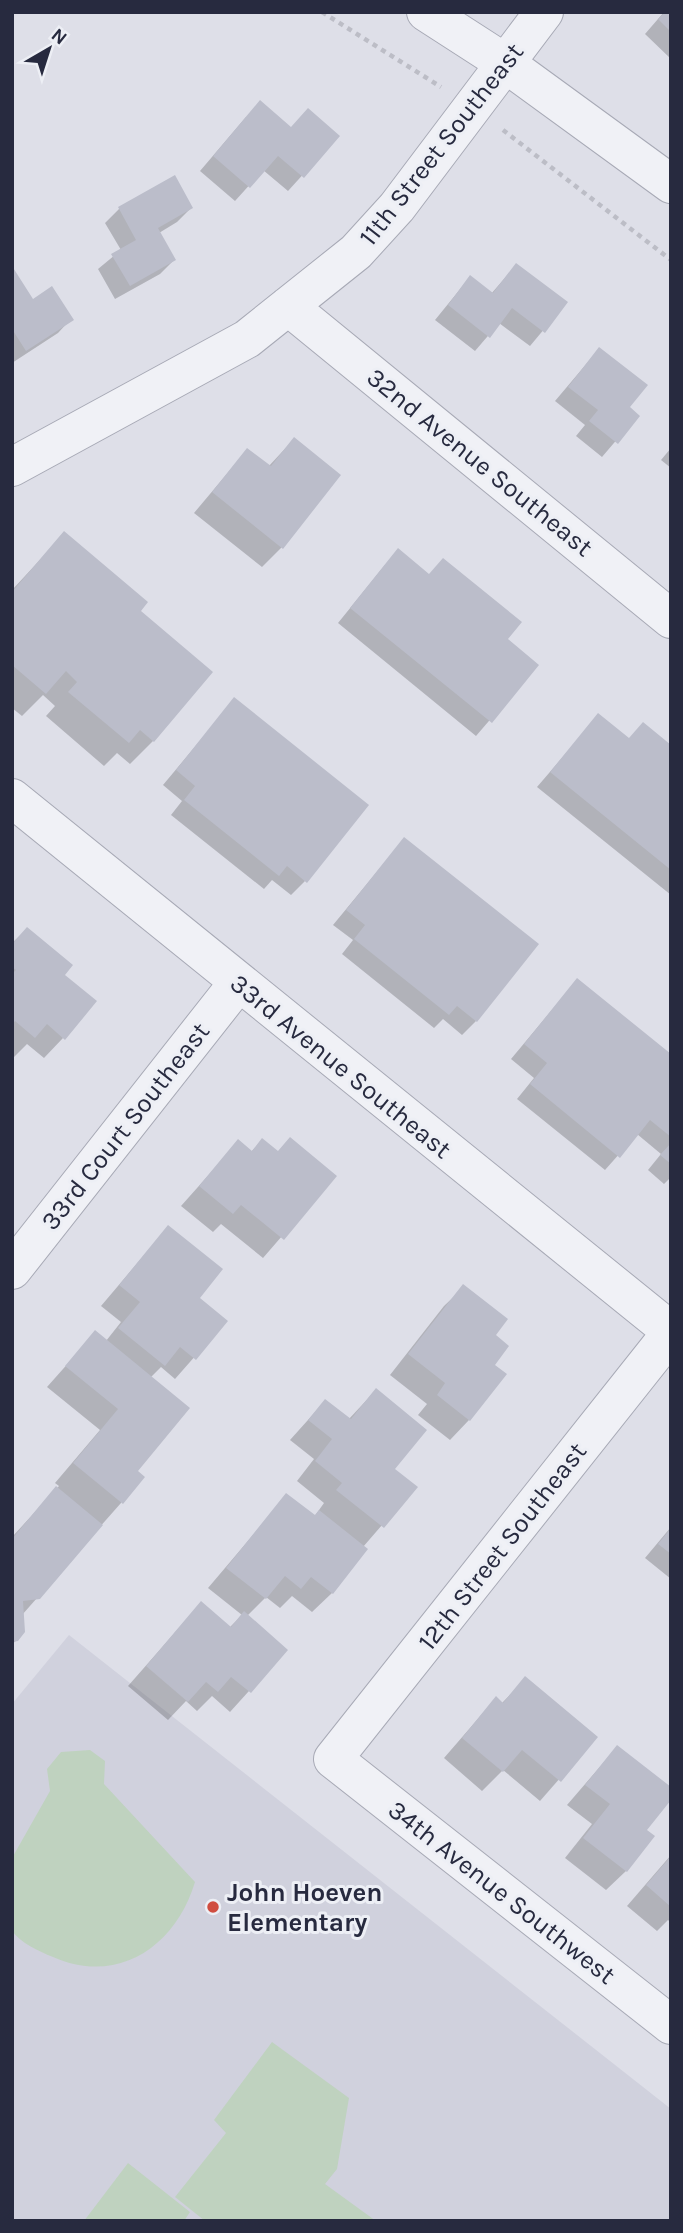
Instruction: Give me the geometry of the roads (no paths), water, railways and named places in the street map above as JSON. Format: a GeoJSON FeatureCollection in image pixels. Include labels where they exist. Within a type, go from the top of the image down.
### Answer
{"type":"FeatureCollection","features":[{"type":"Feature","properties":{"kind":"street"},"geometry":{"type":"LineString","coordinates":[[426,12],[505,63],[671,184]]}},
{"type":"Feature","properties":{"kind":"street","name":"11th Street Southeast"},"geometry":{"type":"LineString","coordinates":[[12,467],[247,339],[356,252],[397,207],[544,12]]}},
{"type":"Feature","properties":{"kind":"street","name":"32nd Avenue Southeast"},"geometry":{"type":"LineString","coordinates":[[289,306],[671,619]]}},
{"type":"Feature","properties":{"kind":"street","name":"33rd Avenue Southeast"},"geometry":{"type":"LineString","coordinates":[[12,799],[671,1332]]}},
{"type":"Feature","properties":{"kind":"street","name":"33rd Court Southeast"},"geometry":{"type":"LineString","coordinates":[[12,1270],[238,983]]}},
{"type":"Feature","properties":{"kind":"street","name":"12th Street Southeast"},"geometry":{"type":"LineString","coordinates":[[333,1759],[671,1332]]}},
{"type":"Feature","properties":{"kind":"street","name":"34th Avenue Southwest"},"geometry":{"type":"LineString","coordinates":[[333,1759],[671,2025]]}},
{"type":"Feature","properties":{"kind":"place","name":"John Hoeven Elementary"},"geometry":{"type":"Point","coordinates":[213,1907]}}]}
